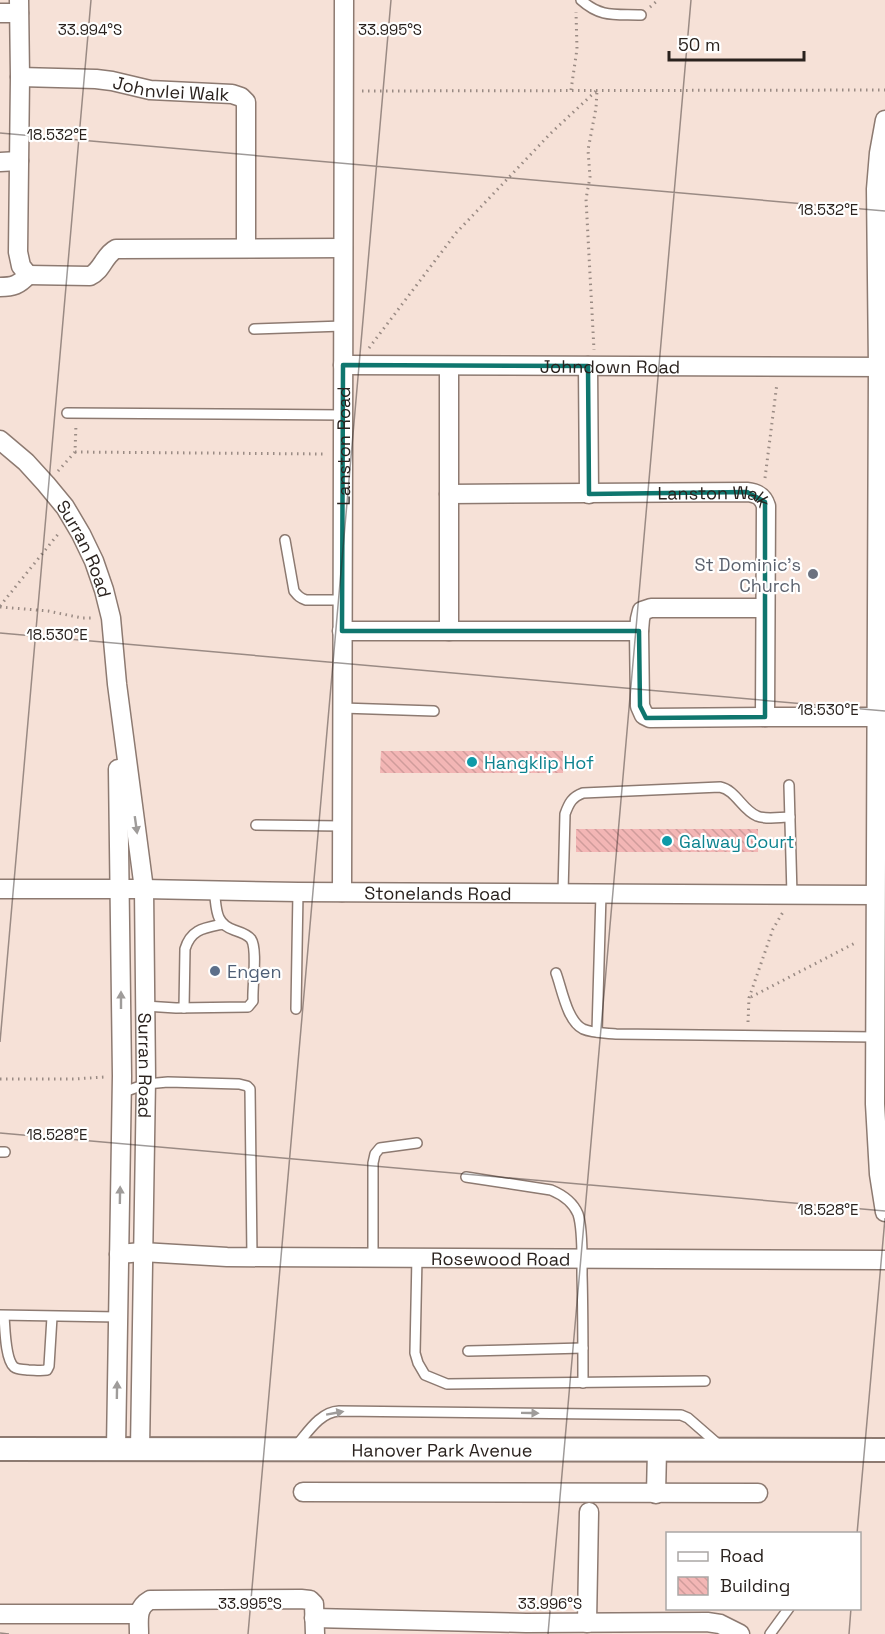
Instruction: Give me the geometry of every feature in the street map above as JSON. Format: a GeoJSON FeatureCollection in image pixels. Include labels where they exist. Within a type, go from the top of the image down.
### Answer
{"type":"FeatureCollection","features":[{"type":"Feature","properties":{"kind":"street","name":"Lanston Road"},"geometry":{"type":"LineString","coordinates":[[342,892],[344,0]]}},
{"type":"Feature","properties":{"kind":"street"},"geometry":{"type":"LineString","coordinates":[[0,13],[19,7],[18,252],[21,266],[28,275]]}},
{"type":"Feature","properties":{"kind":"street","name":"Johnvlei Walk"},"geometry":{"type":"LineString","coordinates":[[20,77],[96,79],[150,90],[232,94],[241,97],[246,102],[246,248]]}},
{"type":"Feature","properties":{"kind":"street"},"geometry":{"type":"LineString","coordinates":[[885,120],[876,189],[881,367],[875,895],[875,1104],[879,1174],[885,1212]]}},
{"type":"Feature","properties":{"kind":"street"},"geometry":{"type":"LineString","coordinates":[[0,162],[19,161]]}},
{"type":"Feature","properties":{"kind":"street"},"geometry":{"type":"LineString","coordinates":[[28,275],[90,276],[97,273],[111,252],[116,249],[343,248]]}},
{"type":"Feature","properties":{"kind":"street"},"geometry":{"type":"LineString","coordinates":[[0,287],[13,287],[28,275]]}},
{"type":"Feature","properties":{"kind":"street","name":"Johndown Road"},"geometry":{"type":"LineString","coordinates":[[343,365],[881,367]]}},
{"type":"Feature","properties":{"kind":"street"},"geometry":{"type":"LineString","coordinates":[[449,366],[449,631]]}},
{"type":"Feature","properties":{"kind":"street"},"geometry":{"type":"LineString","coordinates":[[589,494],[592,366]]}},
{"type":"Feature","properties":{"kind":"street","name":"Surran Road"},"geometry":{"type":"LineString","coordinates":[[0,440],[26,462],[46,484],[81,534],[94,561],[111,618],[117,684],[144,889],[146,1084],[140,1449]]}},
{"type":"Feature","properties":{"kind":"street","name":"Lanston Walk"},"geometry":{"type":"LineString","coordinates":[[449,494],[747,492],[758,494],[763,498],[766,506],[765,717]]}},
{"type":"Feature","properties":{"kind":"street"},"geometry":{"type":"LineString","coordinates":[[765,609],[647,609],[642,611],[639,631],[640,706],[646,718],[876,717]]}},
{"type":"Feature","properties":{"kind":"street"},"geometry":{"type":"LineString","coordinates":[[342,631],[639,631]]}},
{"type":"Feature","properties":{"kind":"street","name":"Surran Road"},"geometry":{"type":"LineString","coordinates":[[116,1449],[121,1085],[117,684]]}},
{"type":"Feature","properties":{"kind":"street","name":"Stonelands Road"},"geometry":{"type":"LineString","coordinates":[[0,889],[875,895]]}},
{"type":"Feature","properties":{"kind":"street","name":"Rosewood Road"},"geometry":{"type":"LineString","coordinates":[[119,1254],[142,1252],[227,1257],[885,1260]]}},
{"type":"Feature","properties":{"kind":"street","name":"Hanover Park Avenue"},"geometry":{"type":"LineString","coordinates":[[0,1449],[885,1450]]}},
{"type":"Feature","properties":{"kind":"street"},"geometry":{"type":"LineString","coordinates":[[656,1494],[657,1450]]}},
{"type":"Feature","properties":{"kind":"street"},"geometry":{"type":"LineString","coordinates":[[303,1492],[758,1493]]}},
{"type":"Feature","properties":{"kind":"street"},"geometry":{"type":"LineString","coordinates":[[587,1623],[589,1512]]}},
{"type":"Feature","properties":{"kind":"street"},"geometry":{"type":"LineString","coordinates":[[139,1634],[141,1607],[154,1599],[301,1599],[314,1604],[314,1626],[716,1623],[740,1634]]}},
{"type":"Feature","properties":{"kind":"street"},"geometry":{"type":"LineString","coordinates":[[0,1614],[139,1614]]}},
{"type":"Feature","properties":{"kind":"lane"},"geometry":{"type":"LineString","coordinates":[[581,0],[603,14],[641,15]]}},
{"type":"Feature","properties":{"kind":"lane"},"geometry":{"type":"LineString","coordinates":[[254,328],[343,326]]}},
{"type":"Feature","properties":{"kind":"lane"},"geometry":{"type":"LineString","coordinates":[[72,413],[343,415]]}},
{"type":"Feature","properties":{"kind":"lane"},"geometry":{"type":"LineString","coordinates":[[285,540],[294,591],[297,595],[306,600],[342,600]]}},
{"type":"Feature","properties":{"kind":"lane"},"geometry":{"type":"LineString","coordinates":[[342,708],[434,711]]}},
{"type":"Feature","properties":{"kind":"lane"},"geometry":{"type":"LineString","coordinates":[[789,785],[792,895]]}},
{"type":"Feature","properties":{"kind":"lane"},"geometry":{"type":"LineString","coordinates":[[563,893],[565,814],[574,796],[583,793],[720,786],[729,790],[754,816],[761,818],[790,817]]}},
{"type":"Feature","properties":{"kind":"lane"},"geometry":{"type":"LineString","coordinates":[[256,825],[342,826]]}},
{"type":"Feature","properties":{"kind":"lane"},"geometry":{"type":"LineString","coordinates":[[145,1006],[248,1007],[253,1001],[254,948],[251,939],[219,920],[214,890]]}},
{"type":"Feature","properties":{"kind":"lane"},"geometry":{"type":"LineString","coordinates":[[296,1009],[298,892]]}},
{"type":"Feature","properties":{"kind":"lane"},"geometry":{"type":"LineString","coordinates":[[597,1032],[601,894]]}},
{"type":"Feature","properties":{"kind":"lane"},"geometry":{"type":"LineString","coordinates":[[184,1008],[187,941],[195,932],[203,928],[223,924]]}},
{"type":"Feature","properties":{"kind":"lane"},"geometry":{"type":"LineString","coordinates":[[556,974],[570,1016],[583,1029],[597,1032],[876,1037]]}},
{"type":"Feature","properties":{"kind":"lane"},"geometry":{"type":"LineString","coordinates":[[121,1085],[168,1082],[239,1084],[250,1089],[252,1257]]}},
{"type":"Feature","properties":{"kind":"lane"},"geometry":{"type":"LineString","coordinates":[[373,1257],[373,1163],[375,1154],[380,1148],[417,1143]]}},
{"type":"Feature","properties":{"kind":"lane"},"geometry":{"type":"LineString","coordinates":[[466,1177],[551,1190],[563,1195],[573,1204],[578,1215],[582,1259],[583,1383]]}},
{"type":"Feature","properties":{"kind":"lane"},"geometry":{"type":"LineString","coordinates":[[417,1257],[415,1347],[418,1363],[425,1375],[447,1384],[705,1381]]}},
{"type":"Feature","properties":{"kind":"lane"},"geometry":{"type":"LineString","coordinates":[[52,1317],[47,1370],[18,1369],[12,1366],[2,1316],[118,1317]]}},
{"type":"Feature","properties":{"kind":"lane"},"geometry":{"type":"LineString","coordinates":[[468,1351],[583,1348]]}},
{"type":"Feature","properties":{"kind":"lane"},"geometry":{"type":"LineString","coordinates":[[293,1450],[325,1415],[332,1411],[681,1414],[725,1450]]}},
{"type":"Feature","properties":{"kind":"lane"},"geometry":{"type":"LineString","coordinates":[[770,1634],[788,1610]]}},
{"type":"Feature","properties":{"kind":"path"},"geometry":{"type":"LineString","coordinates":[[571,90],[577,49],[576,9]]}},
{"type":"Feature","properties":{"kind":"path"},"geometry":{"type":"LineString","coordinates":[[343,365],[372,346],[456,234],[551,133],[597,90]]}},
{"type":"Feature","properties":{"kind":"path"},"geometry":{"type":"LineString","coordinates":[[592,366],[586,199],[590,177],[588,150],[597,90]]}},
{"type":"Feature","properties":{"kind":"path"},"geometry":{"type":"LineString","coordinates":[[344,91],[885,90]]}},
{"type":"Feature","properties":{"kind":"path"},"geometry":{"type":"LineString","coordinates":[[763,498],[779,366]]}},
{"type":"Feature","properties":{"kind":"path"},"geometry":{"type":"LineString","coordinates":[[46,484],[75,452],[72,413]]}},
{"type":"Feature","properties":{"kind":"path"},"geometry":{"type":"LineString","coordinates":[[75,452],[343,454]]}},
{"type":"Feature","properties":{"kind":"path"},"geometry":{"type":"LineString","coordinates":[[0,607],[61,531],[64,507]]}},
{"type":"Feature","properties":{"kind":"path"},"geometry":{"type":"LineString","coordinates":[[0,607],[48,611],[82,618],[111,618]]}},
{"type":"Feature","properties":{"kind":"path"},"geometry":{"type":"LineString","coordinates":[[747,1035],[749,998],[773,929],[792,895]]}},
{"type":"Feature","properties":{"kind":"path"},"geometry":{"type":"LineString","coordinates":[[749,998],[875,933]]}},
{"type":"Feature","properties":{"kind":"path"},"geometry":{"type":"LineString","coordinates":[[0,1078],[74,1080],[121,1085]]}},
{"type":"Feature","properties":{"kind":"highlighted area"},"geometry":{"type":"Polygon","coordinates":[[[343,365],[588,366],[589,494],[747,492],[765,502],[765,717],[646,718],[640,706],[639,631],[342,631],[343,365]]]}},
{"type":"Feature","properties":{"kind":"building","name":"Hangklip Hof"},"geometry":{"type":"Polygon","coordinates":[[[381,751],[563,751],[563,773],[380,773],[381,751]]]}},
{"type":"Feature","properties":{"kind":"building","name":"Galway Court"},"geometry":{"type":"Polygon","coordinates":[[[576,829],[758,829],[758,852],[576,852],[576,829]]]}},
{"type":"Feature","properties":{"kind":"place","name":"St Dominic's Church"},"geometry":{"type":"Point","coordinates":[813,574]}},
{"type":"Feature","properties":{"kind":"place","name":"Hangklip Hof"},"geometry":{"type":"Point","coordinates":[472,762]}},
{"type":"Feature","properties":{"kind":"place","name":"Galway Court"},"geometry":{"type":"Point","coordinates":[667,841]}},
{"type":"Feature","properties":{"kind":"place","name":"Engen"},"geometry":{"type":"Point","coordinates":[215,971]}}]}
